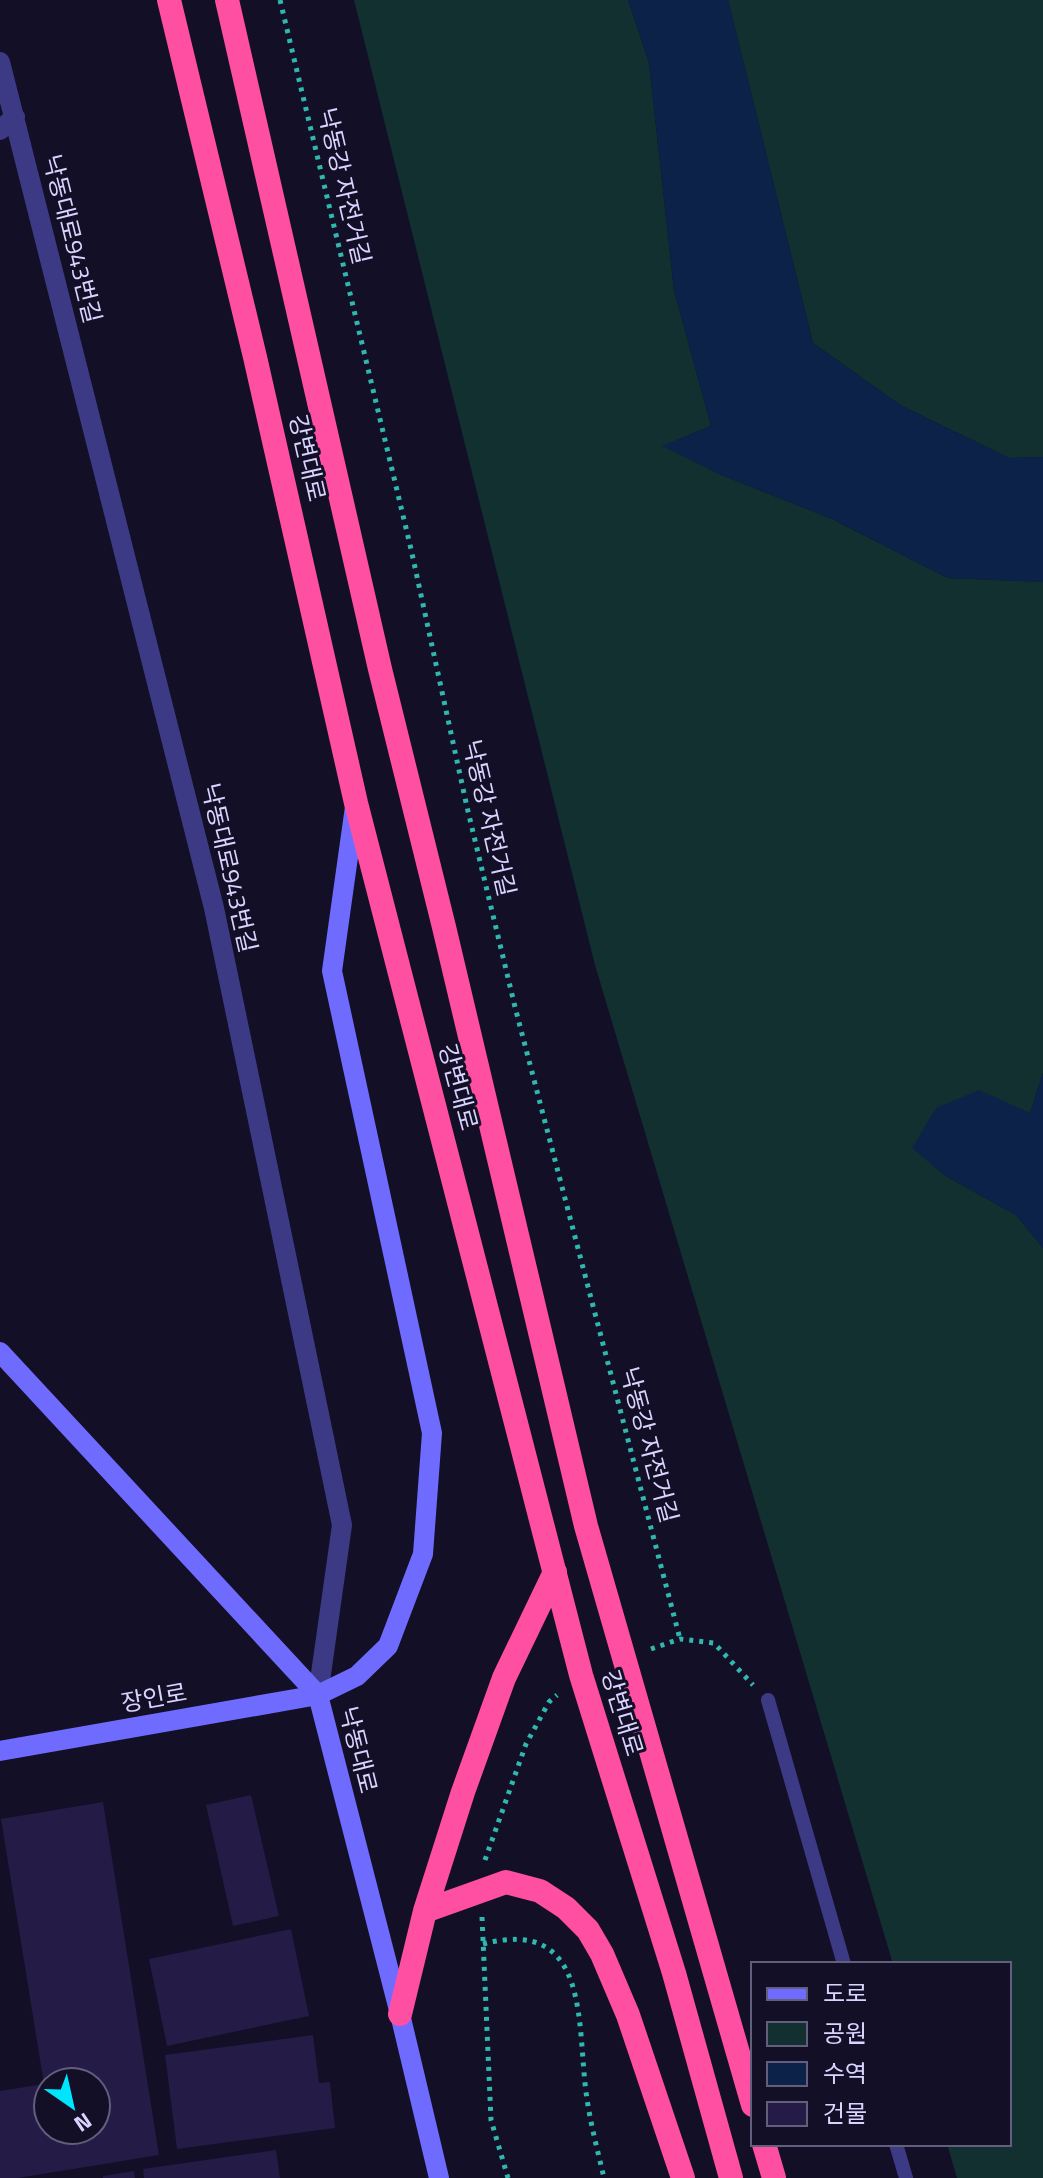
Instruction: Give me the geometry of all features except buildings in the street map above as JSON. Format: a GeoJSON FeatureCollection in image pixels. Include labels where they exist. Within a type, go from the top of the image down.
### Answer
{"type":"FeatureCollection","features":[{"type":"Feature","properties":{"kind":"highway","name":"강변대로"},"geometry":{"type":"LineString","coordinates":[[169,0],[255,357],[356,803],[581,1675],[674,1973],[731,2178]]}},
{"type":"Feature","properties":{"kind":"highway","name":"강변대로"},"geometry":{"type":"LineString","coordinates":[[227,0],[380,669],[441,912],[586,1526],[751,2098]]}},
{"type":"Feature","properties":{"kind":"highway"},"geometry":{"type":"LineString","coordinates":[[400,2014],[425,1911],[463,1792],[504,1678],[555,1572]]}},
{"type":"Feature","properties":{"kind":"highway"},"geometry":{"type":"LineString","coordinates":[[425,1911],[506,1882],[540,1891],[566,1908],[588,1930],[602,1954],[628,2015],[683,2178]]}},
{"type":"Feature","properties":{"kind":"highway"},"geometry":{"type":"LineString","coordinates":[[765,2146],[774,2178]]}},
{"type":"Feature","properties":{"kind":"main road","name":"장인로"},"geometry":{"type":"LineString","coordinates":[[0,1751],[318,1695],[357,1676],[388,1646],[423,1554],[432,1433],[332,971],[356,803]]}},
{"type":"Feature","properties":{"kind":"main road","name":"낙동대로"},"geometry":{"type":"LineString","coordinates":[[0,1352],[318,1695],[439,2178]]}},
{"type":"Feature","properties":{"kind":"street","name":"낙동대로943번길"},"geometry":{"type":"LineString","coordinates":[[0,62],[8,124],[214,908],[342,1525],[318,1695]]}},
{"type":"Feature","properties":{"kind":"lane"},"geometry":{"type":"LineString","coordinates":[[768,1700],[843,1962]]}},
{"type":"Feature","properties":{"kind":"lane"},"geometry":{"type":"LineString","coordinates":[[897,2146],[906,2178]]}},
{"type":"Feature","properties":{"kind":"path","name":"낙동강 자전거길"},"geometry":{"type":"LineString","coordinates":[[280,0],[411,549],[482,869],[680,1639],[714,1643],[768,1700]]}},
{"type":"Feature","properties":{"kind":"path"},"geometry":{"type":"LineString","coordinates":[[482,1869],[526,1744],[549,1702]]}},
{"type":"Feature","properties":{"kind":"path"},"geometry":{"type":"LineString","coordinates":[[508,2178],[491,2120],[483,1944],[503,1939],[536,1942],[562,1959],[568,1969],[580,2024],[587,2100],[604,2178]]}},
{"type":"Feature","properties":{"kind":"green space"},"geometry":{"type":"Polygon","coordinates":[[[354,0],[628,0],[649,63],[674,290],[711,426],[663,446],[724,476],[832,519],[948,578],[1043,582],[1043,1073],[1030,1113],[944,1175],[1016,1215],[1043,1248],[1043,2178],[957,2178],[948,2146],[1011,2146],[1011,1962],[892,1962],[595,965],[354,0]]]}},
{"type":"Feature","properties":{"kind":"green space"},"geometry":{"type":"Polygon","coordinates":[[[728,0],[1043,0],[1043,457],[1009,458],[900,405],[813,343],[728,0]]]}},
{"type":"Feature","properties":{"kind":"water"},"geometry":{"type":"Polygon","coordinates":[[[628,0],[728,0],[813,343],[900,405],[1009,458],[1043,457],[1043,582],[948,578],[832,519],[724,476],[662,446],[711,426],[674,290],[649,63],[628,0]]]}},
{"type":"Feature","properties":{"kind":"water"},"geometry":{"type":"Polygon","coordinates":[[[1043,1073],[1043,1248],[1016,1215],[944,1175],[912,1148],[936,1108],[979,1090],[1030,1113],[1043,1073]]]}}]}
